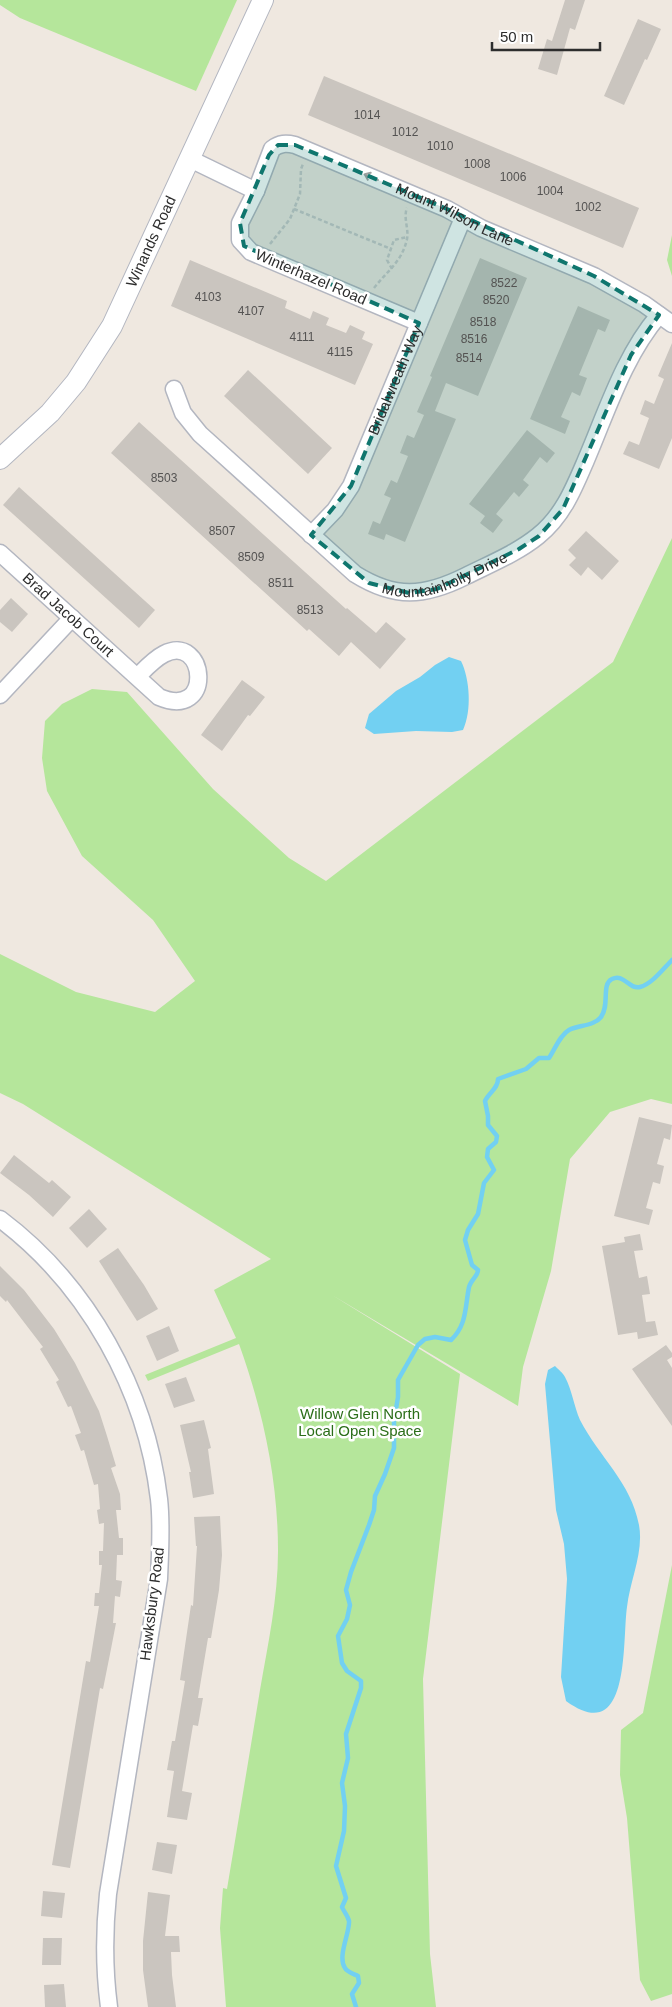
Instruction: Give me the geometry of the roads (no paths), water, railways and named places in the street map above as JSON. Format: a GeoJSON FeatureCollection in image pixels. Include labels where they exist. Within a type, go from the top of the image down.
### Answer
{"type":"FeatureCollection","features":[{"type":"Feature","properties":{"kind":"street","name":"Winands Road"},"geometry":{"type":"LineString","coordinates":[[0,460],[50,413],[76,382],[112,326],[263,0]]}},
{"type":"Feature","properties":{"kind":"street","name":"Mount Wilson Lane"},"geometry":{"type":"LineString","coordinates":[[256,191],[269,155],[278,145],[286,143],[295,145],[413,195],[482,228],[594,276],[618,288],[665,319]]}},
{"type":"Feature","properties":{"kind":"street"},"geometry":{"type":"LineString","coordinates":[[190,160],[256,191]]}},
{"type":"Feature","properties":{"kind":"street","name":"Winterhazel Road"},"geometry":{"type":"LineString","coordinates":[[256,191],[240,223],[239,232],[240,240],[251,252],[419,323]]}},
{"type":"Feature","properties":{"kind":"street","name":"Bridalwreath Way"},"geometry":{"type":"LineString","coordinates":[[312,535],[335,510],[351,486],[463,218]]}},
{"type":"Feature","properties":{"kind":"street","name":"Mountainholly Drive"},"geometry":{"type":"LineString","coordinates":[[174,389],[183,413],[200,434],[355,574],[369,583],[409,593],[437,589],[519,549],[539,536],[564,509],[631,355],[647,328],[665,319]]}},
{"type":"Feature","properties":{"kind":"street","name":"Brad Jacob Court"},"geometry":{"type":"LineString","coordinates":[[0,553],[137,677]]}},
{"type":"Feature","properties":{"kind":"street"},"geometry":{"type":"LineString","coordinates":[[0,695],[72,618]]}},
{"type":"Feature","properties":{"kind":"street","name":"Hawksbury Road"},"geometry":{"type":"LineString","coordinates":[[0,1219],[39,1252],[70,1285],[93,1318],[113,1352],[129,1386],[142,1423],[152,1460],[159,1500],[159,1579],[107,1902],[104,1935],[105,1978],[109,2007]]}},
{"type":"Feature","properties":{"kind":"water"},"geometry":{"type":"Polygon","coordinates":[[[449,657],[461,661],[468,686],[468,714],[463,730],[452,732],[416,731],[374,734],[365,728],[369,714],[396,691],[449,657]]]}},
{"type":"Feature","properties":{"kind":"water"},"geometry":{"type":"Polygon","coordinates":[[[555,1366],[563,1374],[567,1382],[580,1420],[629,1496],[639,1525],[640,1545],[627,1607],[623,1665],[613,1701],[602,1711],[587,1712],[566,1701],[561,1677],[567,1579],[564,1544],[556,1510],[545,1384],[548,1370],[555,1366]]]}},
{"type":"Feature","properties":{"kind":"waterway"},"geometry":{"type":"LineString","coordinates":[[356,2007],[352,1994],[359,1983],[358,1976],[347,1971],[342,1958],[349,1921],[342,1907],[346,1898],[336,1866],[344,1831],[345,1806],[342,1783],[348,1758],[346,1734],[361,1688],[361,1681],[347,1671],[342,1663],[338,1636],[347,1619],[350,1605],[346,1590],[351,1572],[374,1510],[375,1496],[394,1448],[394,1421],[398,1397],[398,1380],[418,1345],[425,1339],[435,1337],[451,1340],[463,1322],[469,1287],[478,1270],[472,1265],[465,1240],[468,1230],[478,1214],[484,1183],[494,1170],[487,1157],[488,1149],[496,1142],[497,1136],[488,1125],[485,1101],[497,1085],[498,1079],[526,1069],[539,1058],[549,1058],[566,1032],[598,1020],[604,1012],[607,985],[612,979],[620,978],[633,986],[640,987],[653,980],[672,960]]}},
{"type":"Feature","properties":{"kind":"park label","name":"Willow Glen North Local Open Space"},"geometry":{"type":"Point","coordinates":[360,1422]}}]}
